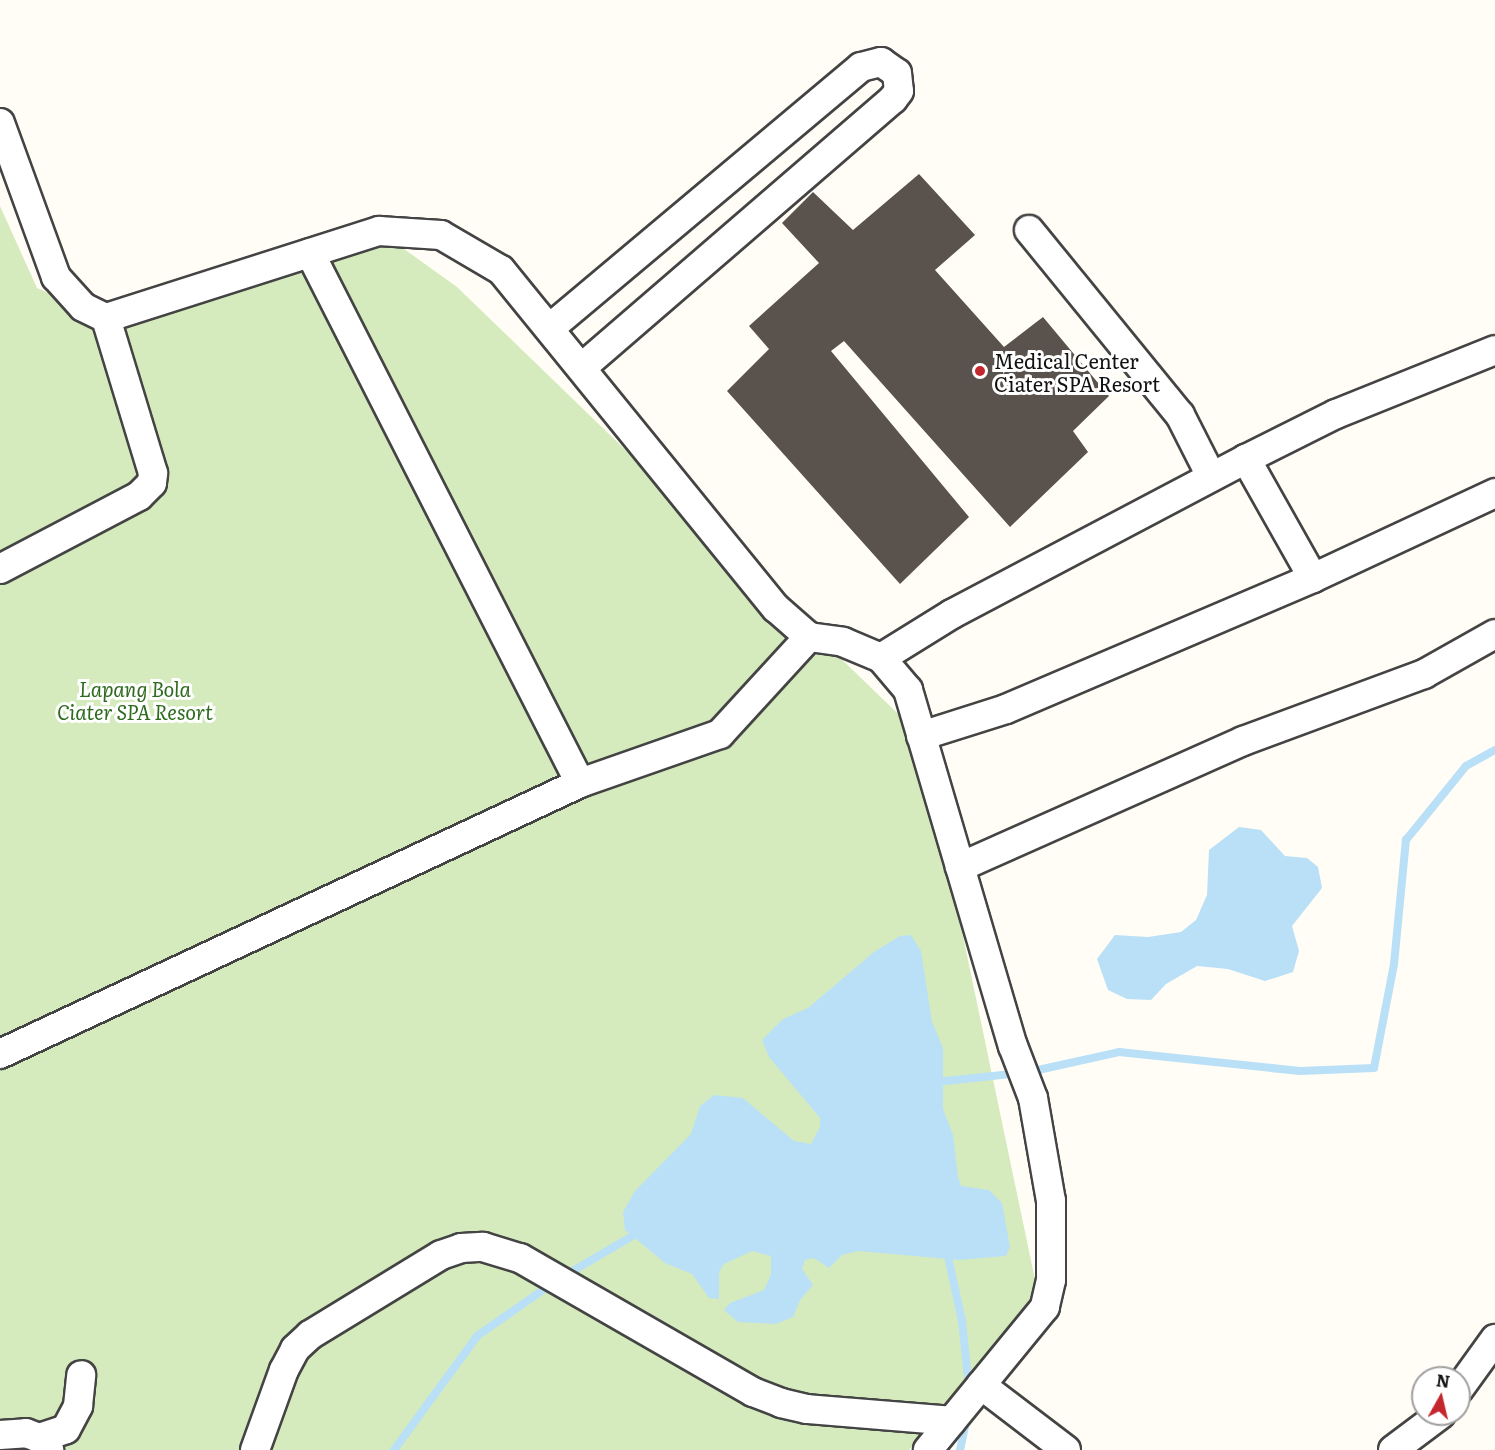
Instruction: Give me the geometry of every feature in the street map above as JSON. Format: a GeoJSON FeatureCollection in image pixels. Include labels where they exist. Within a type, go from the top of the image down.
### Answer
{"type":"FeatureCollection","features":[{"type":"Feature","properties":{"kind":"street"},"geometry":{"type":"LineString","coordinates":[[550,328],[861,67],[880,62],[897,73],[899,91],[893,99],[583,367]]}},
{"type":"Feature","properties":{"kind":"street"},"geometry":{"type":"LineString","coordinates":[[0,123],[56,277],[83,307],[106,318],[379,231],[441,235],[501,270],[583,367],[776,608],[809,637],[843,642],[881,658],[908,690],[1013,1046],[1033,1098],[1051,1201],[1052,1280],[1045,1307],[928,1450]]}},
{"type":"Feature","properties":{"kind":"street"},"geometry":{"type":"LineString","coordinates":[[1029,230],[1180,415],[1211,476]]}},
{"type":"Feature","properties":{"kind":"street"},"geometry":{"type":"LineString","coordinates":[[310,253],[580,783]]}},
{"type":"Feature","properties":{"kind":"street"},"geometry":{"type":"LineString","coordinates":[[0,569],[139,496],[152,483],[153,473],[106,318]]}},
{"type":"Feature","properties":{"kind":"street"},"geometry":{"type":"LineString","coordinates":[[881,658],[952,614],[1211,476],[1336,414],[1495,350]]}},
{"type":"Feature","properties":{"kind":"street"},"geometry":{"type":"LineString","coordinates":[[1246,459],[1313,578]]}},
{"type":"Feature","properties":{"kind":"street"},"geometry":{"type":"LineString","coordinates":[[921,736],[1006,709],[1313,578],[1495,493]]}},
{"type":"Feature","properties":{"kind":"street"},"geometry":{"type":"LineString","coordinates":[[960,867],[1243,741],[1424,674],[1495,634]]}},
{"type":"Feature","properties":{"kind":"street"},"geometry":{"type":"LineString","coordinates":[[0,1054],[580,783],[720,734],[809,637]]}},
{"type":"Feature","properties":{"kind":"street"},"geometry":{"type":"LineString","coordinates":[[255,1450],[284,1370],[295,1349],[310,1335],[441,1255],[460,1248],[483,1248],[520,1258],[583,1292],[753,1392],[781,1403],[807,1409],[952,1421]]}},
{"type":"Feature","properties":{"kind":"street"},"geometry":{"type":"LineString","coordinates":[[1471,1372],[1495,1339]]}},
{"type":"Feature","properties":{"kind":"street"},"geometry":{"type":"LineString","coordinates":[[0,1435],[26,1433],[44,1444],[66,1429],[78,1406],[81,1375]]}},
{"type":"Feature","properties":{"kind":"street"},"geometry":{"type":"LineString","coordinates":[[981,1385],[1065,1450]]}},
{"type":"Feature","properties":{"kind":"street"},"geometry":{"type":"LineString","coordinates":[[1394,1450],[1425,1426]]}},
{"type":"Feature","properties":{"kind":"green space","name":"Lapang Bola Ciater SPA Resort"},"geometry":{"type":"Polygon","coordinates":[[[0,206],[37,288],[106,318],[379,231],[457,287],[921,736],[1038,1294],[909,1450],[0,1450],[0,206]]]}},
{"type":"Feature","properties":{"kind":"water"},"geometry":{"type":"Polygon","coordinates":[[[1239,827],[1261,830],[1285,856],[1307,858],[1318,867],[1322,888],[1292,926],[1299,951],[1293,972],[1265,981],[1228,969],[1197,966],[1166,984],[1151,1000],[1127,999],[1108,990],[1097,959],[1115,935],[1148,937],[1181,932],[1196,920],[1207,895],[1209,850],[1239,827]]]}},
{"type":"Feature","properties":{"kind":"water"},"geometry":{"type":"Polygon","coordinates":[[[911,935],[921,951],[932,1022],[943,1048],[943,1109],[953,1135],[958,1177],[961,1186],[989,1190],[1002,1203],[1010,1247],[1006,1256],[959,1260],[858,1251],[842,1255],[829,1268],[814,1258],[805,1260],[802,1269],[813,1285],[800,1300],[793,1317],[776,1324],[738,1322],[724,1310],[730,1303],[764,1290],[771,1274],[771,1256],[752,1251],[724,1264],[719,1272],[719,1299],[709,1298],[692,1274],[665,1263],[625,1230],[623,1212],[635,1191],[691,1134],[700,1106],[714,1095],[743,1098],[794,1141],[811,1144],[820,1127],[820,1118],[769,1057],[762,1040],[783,1019],[808,1008],[874,952],[900,936],[911,935]]]}},
{"type":"Feature","properties":{"kind":"building","name":"Medical Center Ciater SPA Resort"},"geometry":{"type":"Polygon","coordinates":[[[919,174],[975,235],[935,270],[1004,347],[1043,317],[1109,396],[1073,431],[1088,452],[1010,527],[844,341],[831,351],[969,517],[900,584],[727,391],[769,349],[749,326],[819,263],[782,223],[813,192],[853,230],[919,174]]]}},
{"type":"Feature","properties":{"kind":"waterway"},"geometry":{"type":"LineString","coordinates":[[936,1082],[1029,1072],[1119,1052],[1300,1071],[1374,1068],[1394,964],[1406,840],[1466,766],[1495,750]]}},
{"type":"Feature","properties":{"kind":"waterway"},"geometry":{"type":"LineString","coordinates":[[564,1276],[641,1231]]}},
{"type":"Feature","properties":{"kind":"waterway"},"geometry":{"type":"LineString","coordinates":[[946,1247],[962,1321],[969,1388]]}},
{"type":"Feature","properties":{"kind":"waterway"},"geometry":{"type":"LineString","coordinates":[[394,1450],[477,1336],[553,1283]]}},
{"type":"Feature","properties":{"kind":"waterway"},"geometry":{"type":"LineString","coordinates":[[960,1450],[967,1418]]}},
{"type":"Feature","properties":{"kind":"place","name":"Medical Center Ciater SPA Resort"},"geometry":{"type":"Point","coordinates":[980,371]}}]}
